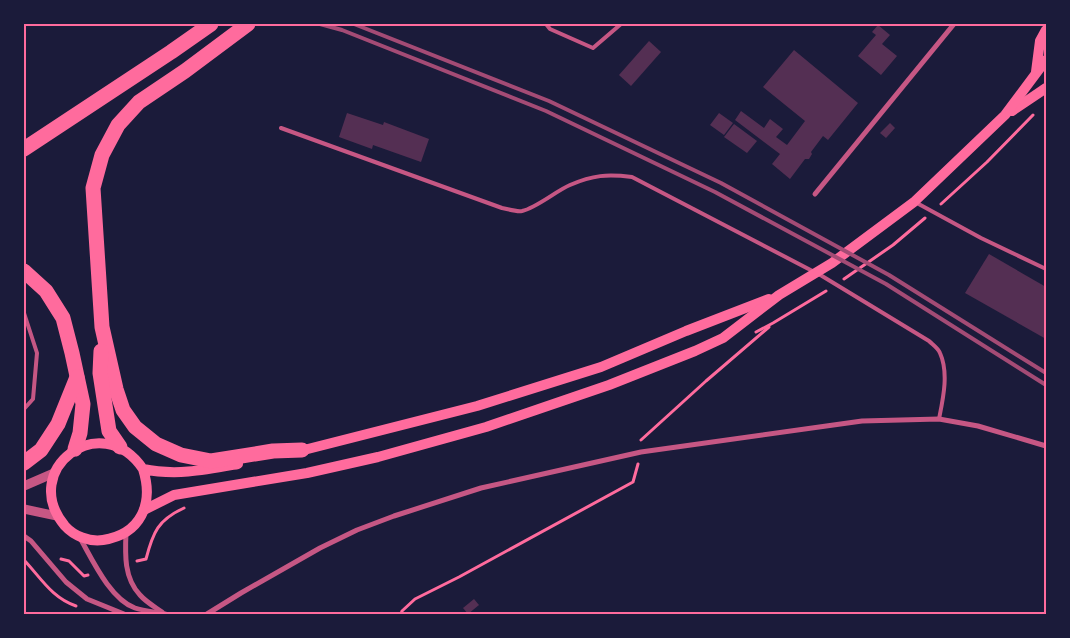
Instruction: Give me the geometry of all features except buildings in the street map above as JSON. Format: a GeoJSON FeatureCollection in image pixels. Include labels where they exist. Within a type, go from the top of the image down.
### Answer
{"type":"FeatureCollection","features":[{"type":"Feature","properties":{"kind":"highway"},"geometry":{"type":"LineString","coordinates":[[24,149],[210,24]]}},
{"type":"Feature","properties":{"kind":"highway"},"geometry":{"type":"LineString","coordinates":[[120,447],[109,431],[100,373],[102,327],[93,188],[102,155],[118,125],[139,102],[248,24]]}},
{"type":"Feature","properties":{"kind":"highway"},"geometry":{"type":"LineString","coordinates":[[24,271],[46,291],[63,318],[83,404],[80,433],[75,449]]}},
{"type":"Feature","properties":{"kind":"highway"},"geometry":{"type":"LineString","coordinates":[[102,327],[116,389],[123,410],[136,427],[156,444],[181,455],[211,461],[273,451],[302,450]]}},
{"type":"Feature","properties":{"kind":"highway"},"geometry":{"type":"LineString","coordinates":[[24,463],[41,450],[58,424],[77,377]]}},
{"type":"Feature","properties":{"kind":"main road"},"geometry":{"type":"LineString","coordinates":[[1035,76],[1040,41],[1046,30]]}},
{"type":"Feature","properties":{"kind":"main road"},"geometry":{"type":"LineString","coordinates":[[144,510],[174,494],[307,473],[369,459],[494,424],[609,385],[723,338],[779,295],[832,263],[914,202],[1005,115],[1046,60]]}},
{"type":"Feature","properties":{"kind":"main road"},"geometry":{"type":"LineString","coordinates":[[1005,115],[1046,88]]}},
{"type":"Feature","properties":{"kind":"main road"},"geometry":{"type":"LineString","coordinates":[[143,469],[173,474],[272,458],[476,406],[602,367],[686,331],[779,295]]}},
{"type":"Feature","properties":{"kind":"main road"},"geometry":{"type":"LineString","coordinates":[[100,442],[120,447],[136,458],[143,469],[148,483],[148,497],[144,510],[139,519],[126,532],[112,538],[95,541],[79,537],[69,530],[57,516],[52,504],[50,492],[54,474],[60,463],[75,449],[90,443],[100,442]]}},
{"type":"Feature","properties":{"kind":"street"},"geometry":{"type":"LineString","coordinates":[[816,194],[954,24]]}},
{"type":"Feature","properties":{"kind":"street"},"geometry":{"type":"LineString","coordinates":[[207,614],[241,592],[320,548],[357,530],[394,516],[480,488],[641,452],[862,421],[939,419],[978,426],[1046,446]]}},
{"type":"Feature","properties":{"kind":"street"},"geometry":{"type":"LineString","coordinates":[[24,486],[54,474]]}},
{"type":"Feature","properties":{"kind":"street"},"geometry":{"type":"LineString","coordinates":[[24,510],[57,516]]}},
{"type":"Feature","properties":{"kind":"street"},"geometry":{"type":"LineString","coordinates":[[126,532],[126,564],[130,580],[140,595],[165,614]]}},
{"type":"Feature","properties":{"kind":"street"},"geometry":{"type":"LineString","coordinates":[[24,536],[31,541],[66,582],[87,599],[124,614]]}},
{"type":"Feature","properties":{"kind":"street"},"geometry":{"type":"LineString","coordinates":[[79,537],[100,574],[114,593],[133,608],[165,614]]}},
{"type":"Feature","properties":{"kind":"lane"},"geometry":{"type":"LineString","coordinates":[[546,24],[550,29],[593,48],[621,24]]}},
{"type":"Feature","properties":{"kind":"lane"},"geometry":{"type":"LineString","coordinates":[[281,128],[502,208],[521,211],[568,186],[588,178],[609,174],[632,177],[822,276],[929,341],[939,352],[944,367],[943,396],[939,419]]}},
{"type":"Feature","properties":{"kind":"lane"},"geometry":{"type":"LineString","coordinates":[[914,202],[1046,270]]}},
{"type":"Feature","properties":{"kind":"lane"},"geometry":{"type":"LineString","coordinates":[[24,313],[37,352],[33,399],[24,409]]}},
{"type":"Feature","properties":{"kind":"path"},"geometry":{"type":"LineString","coordinates":[[893,245],[987,162],[1040,108]]}},
{"type":"Feature","properties":{"kind":"path"},"geometry":{"type":"LineString","coordinates":[[401,614],[415,599],[633,482],[641,452],[641,440],[773,323]]}},
{"type":"Feature","properties":{"kind":"path"},"geometry":{"type":"LineString","coordinates":[[24,560],[37,574]]}},
{"type":"Feature","properties":{"kind":"railway"},"geometry":{"type":"LineString","coordinates":[[320,24],[342,30],[546,111],[715,192],[886,284],[1046,385]]}},
{"type":"Feature","properties":{"kind":"railway"},"geometry":{"type":"LineString","coordinates":[[354,24],[549,101],[721,183],[889,275],[1046,373]]}}]}
